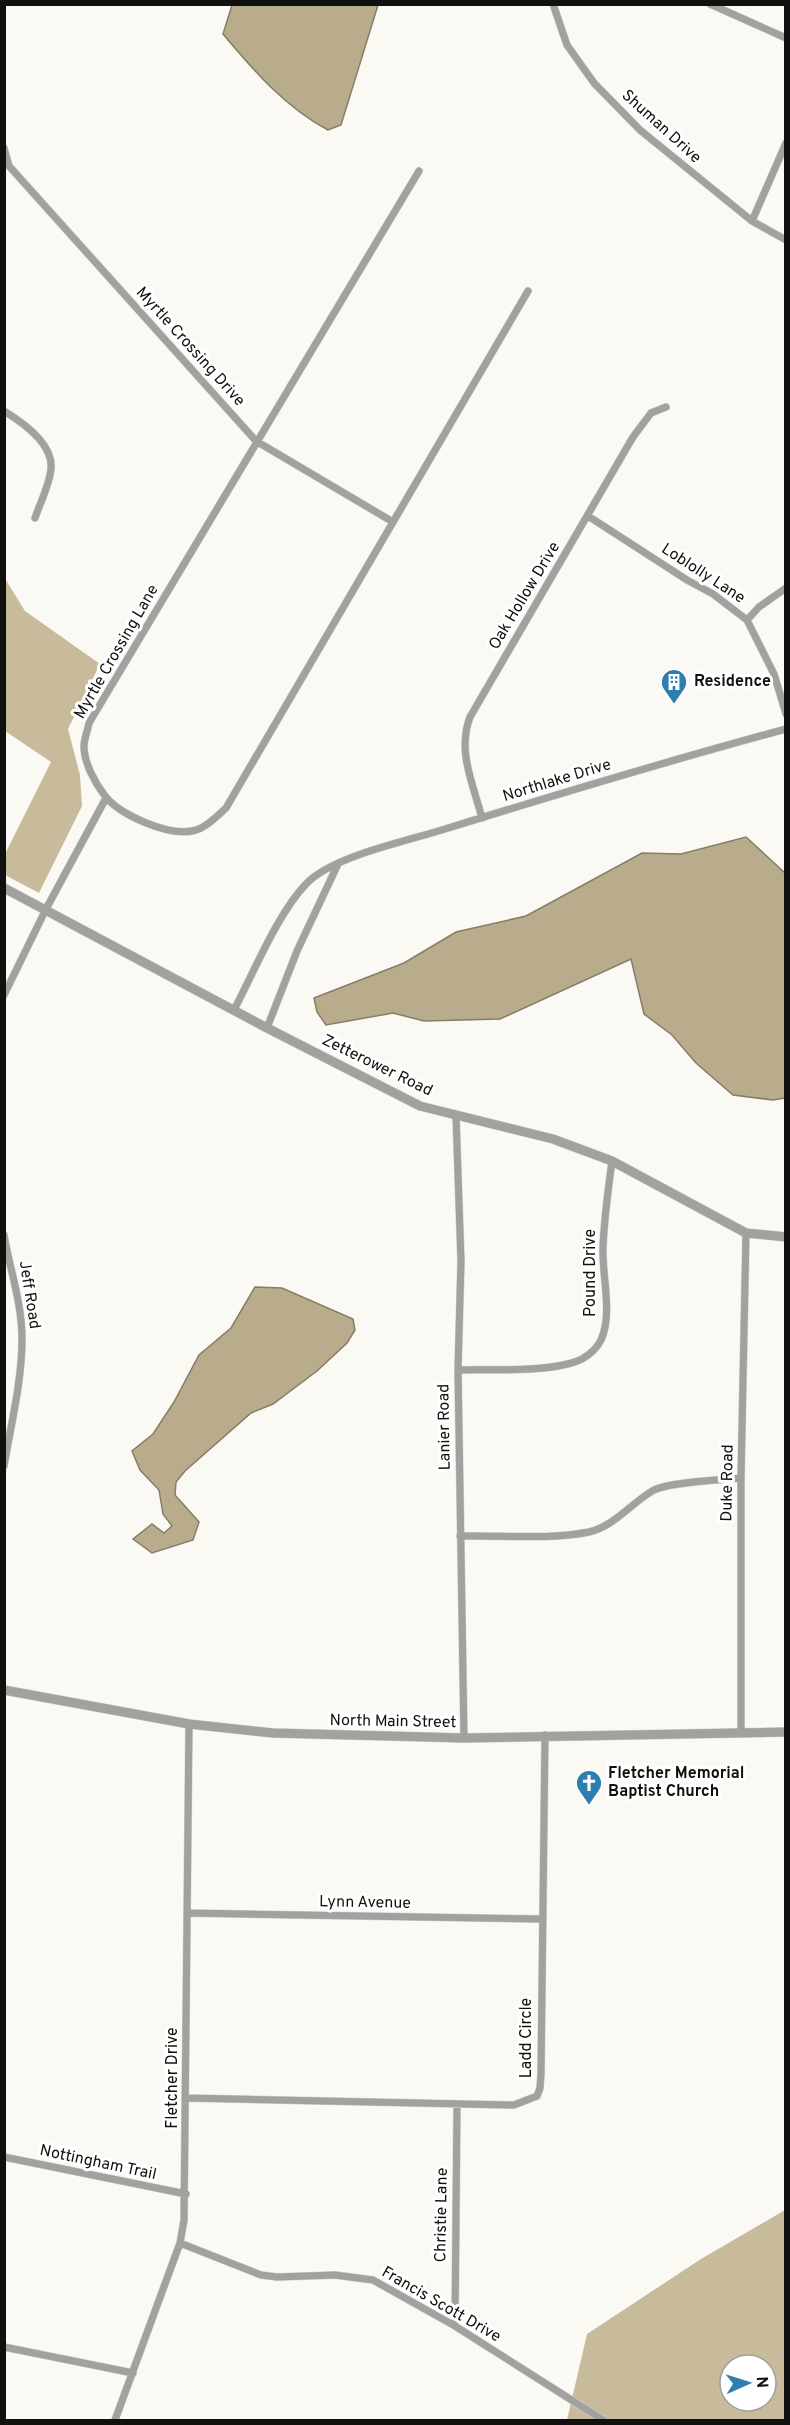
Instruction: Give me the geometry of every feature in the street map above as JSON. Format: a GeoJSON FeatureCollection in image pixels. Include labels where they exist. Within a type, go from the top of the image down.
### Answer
{"type":"FeatureCollection","features":[{"type":"Feature","properties":{"kind":"street","name":"Shuman Drive"},"geometry":{"type":"LineString","coordinates":[[552,4],[567,45],[594,83],[640,130],[752,221],[786,240]]}},
{"type":"Feature","properties":{"kind":"street"},"geometry":{"type":"LineString","coordinates":[[710,4],[786,38]]}},
{"type":"Feature","properties":{"kind":"street"},"geometry":{"type":"LineString","coordinates":[[752,221],[786,143]]}},
{"type":"Feature","properties":{"kind":"street","name":"Myrtle Crossing Drive"},"geometry":{"type":"LineString","coordinates":[[4,148],[9,166],[256,441],[393,522]]}},
{"type":"Feature","properties":{"kind":"street","name":"Myrtle Crossing Lane"},"geometry":{"type":"LineString","coordinates":[[419,171],[89,723],[84,746],[90,771],[106,798],[145,824],[165,830],[192,831],[209,822],[226,808],[528,291]]}},
{"type":"Feature","properties":{"kind":"street","name":"Oak Hollow Drive"},"geometry":{"type":"LineString","coordinates":[[482,818],[465,757],[465,729],[477,703],[633,437],[651,413],[666,407]]}},
{"type":"Feature","properties":{"kind":"street"},"geometry":{"type":"LineString","coordinates":[[4,411],[22,422],[45,447],[51,467],[36,518]]}},
{"type":"Feature","properties":{"kind":"street","name":"Loblolly Lane"},"geometry":{"type":"LineString","coordinates":[[588,516],[687,580],[713,594],[747,620],[774,675],[786,714]]}},
{"type":"Feature","properties":{"kind":"street"},"geometry":{"type":"LineString","coordinates":[[747,620],[759,607],[786,588]]}},
{"type":"Feature","properties":{"kind":"street","name":"Northlake Drive"},"geometry":{"type":"LineString","coordinates":[[234,1010],[288,906],[307,883],[321,872],[338,864],[482,818],[696,753],[786,729]]}},
{"type":"Feature","properties":{"kind":"street"},"geometry":{"type":"LineString","coordinates":[[4,995],[46,909],[106,798]]}},
{"type":"Feature","properties":{"kind":"street"},"geometry":{"type":"LineString","coordinates":[[267,1028],[297,951],[338,864]]}},
{"type":"Feature","properties":{"kind":"street","name":"Zetterower Road"},"geometry":{"type":"LineString","coordinates":[[4,888],[267,1028],[420,1106],[553,1139],[612,1161],[746,1233],[786,1237]]}},
{"type":"Feature","properties":{"kind":"street","name":"Lanier Road"},"geometry":{"type":"LineString","coordinates":[[456,1116],[460,1261],[458,1370],[464,1738]]}},
{"type":"Feature","properties":{"kind":"street","name":"Pound Drive"},"geometry":{"type":"LineString","coordinates":[[458,1370],[557,1366],[582,1359],[601,1341],[606,1315],[603,1250],[612,1161]]}},
{"type":"Feature","properties":{"kind":"street","name":"Duke Road"},"geometry":{"type":"LineString","coordinates":[[741,1733],[741,1478],[746,1233]]}},
{"type":"Feature","properties":{"kind":"street","name":"Jeff Road"},"geometry":{"type":"LineString","coordinates":[[4,1235],[18,1297],[22,1338],[21,1369],[4,1466]]}},
{"type":"Feature","properties":{"kind":"street"},"geometry":{"type":"LineString","coordinates":[[460,1536],[565,1535],[591,1532],[610,1523],[655,1490],[667,1486],[741,1478]]}},
{"type":"Feature","properties":{"kind":"street","name":"North Main Street"},"geometry":{"type":"LineString","coordinates":[[4,1690],[222,1729],[305,1735],[464,1738],[786,1732]]}},
{"type":"Feature","properties":{"kind":"street","name":"Fletcher Drive"},"geometry":{"type":"LineString","coordinates":[[116,2421],[180,2243],[186,2194],[189,1724]]}},
{"type":"Feature","properties":{"kind":"street","name":"Ladd Circle"},"geometry":{"type":"LineString","coordinates":[[187,2098],[514,2105],[537,2096],[541,2074],[545,1735]]}},
{"type":"Feature","properties":{"kind":"street","name":"Lynn Avenue"},"geometry":{"type":"LineString","coordinates":[[187,1913],[542,1919]]}},
{"type":"Feature","properties":{"kind":"street","name":"Christie Lane"},"geometry":{"type":"LineString","coordinates":[[455,2326],[457,2104]]}},
{"type":"Feature","properties":{"kind":"street","name":"Nottingham Trail"},"geometry":{"type":"LineString","coordinates":[[4,2157],[186,2194]]}},
{"type":"Feature","properties":{"kind":"street","name":"Francis Scott Drive"},"geometry":{"type":"LineString","coordinates":[[180,2243],[261,2275],[277,2277],[335,2275],[373,2280],[455,2326],[603,2421]]}},
{"type":"Feature","properties":{"kind":"street"},"geometry":{"type":"LineString","coordinates":[[4,2347],[133,2373]]}},
{"type":"Feature","properties":{"kind":"shaded area"},"geometry":{"type":"Polygon","coordinates":[[[232,5],[378,5],[341,125],[328,130],[298,111],[246,61],[223,34],[232,5]]]}},
{"type":"Feature","properties":{"kind":"shaded area"},"geometry":{"type":"Polygon","coordinates":[[[4,577],[25,611],[100,664],[68,729],[80,775],[82,806],[39,893],[5,875],[5,854],[51,762],[5,731],[4,577]]]}},
{"type":"Feature","properties":{"kind":"shaded area"},"geometry":{"type":"Polygon","coordinates":[[[746,837],[785,873],[785,1098],[773,1100],[733,1095],[696,1063],[672,1035],[644,1014],[631,959],[500,1019],[424,1021],[393,1013],[326,1025],[317,1012],[314,998],[404,963],[456,932],[526,916],[642,853],[681,854],[746,837]]]}},
{"type":"Feature","properties":{"kind":"shaded area"},"geometry":{"type":"Polygon","coordinates":[[[255,1287],[282,1288],[353,1319],[355,1330],[347,1343],[317,1371],[273,1404],[251,1413],[185,1471],[176,1482],[175,1495],[199,1522],[193,1540],[152,1553],[133,1539],[152,1524],[164,1533],[172,1526],[163,1514],[159,1490],[140,1470],[132,1451],[153,1434],[174,1402],[199,1355],[231,1328],[255,1287]]]}},
{"type":"Feature","properties":{"kind":"shaded area"},"geometry":{"type":"Polygon","coordinates":[[[785,2210],[785,2420],[567,2420],[587,2334],[701,2259],[785,2210]]]}},
{"type":"Feature","properties":{"kind":"place","name":"Residence"},"geometry":{"type":"Point","coordinates":[674,705]}},
{"type":"Feature","properties":{"kind":"place","name":"Fletcher Memorial Baptist Church"},"geometry":{"type":"Point","coordinates":[589,1806]}}]}
